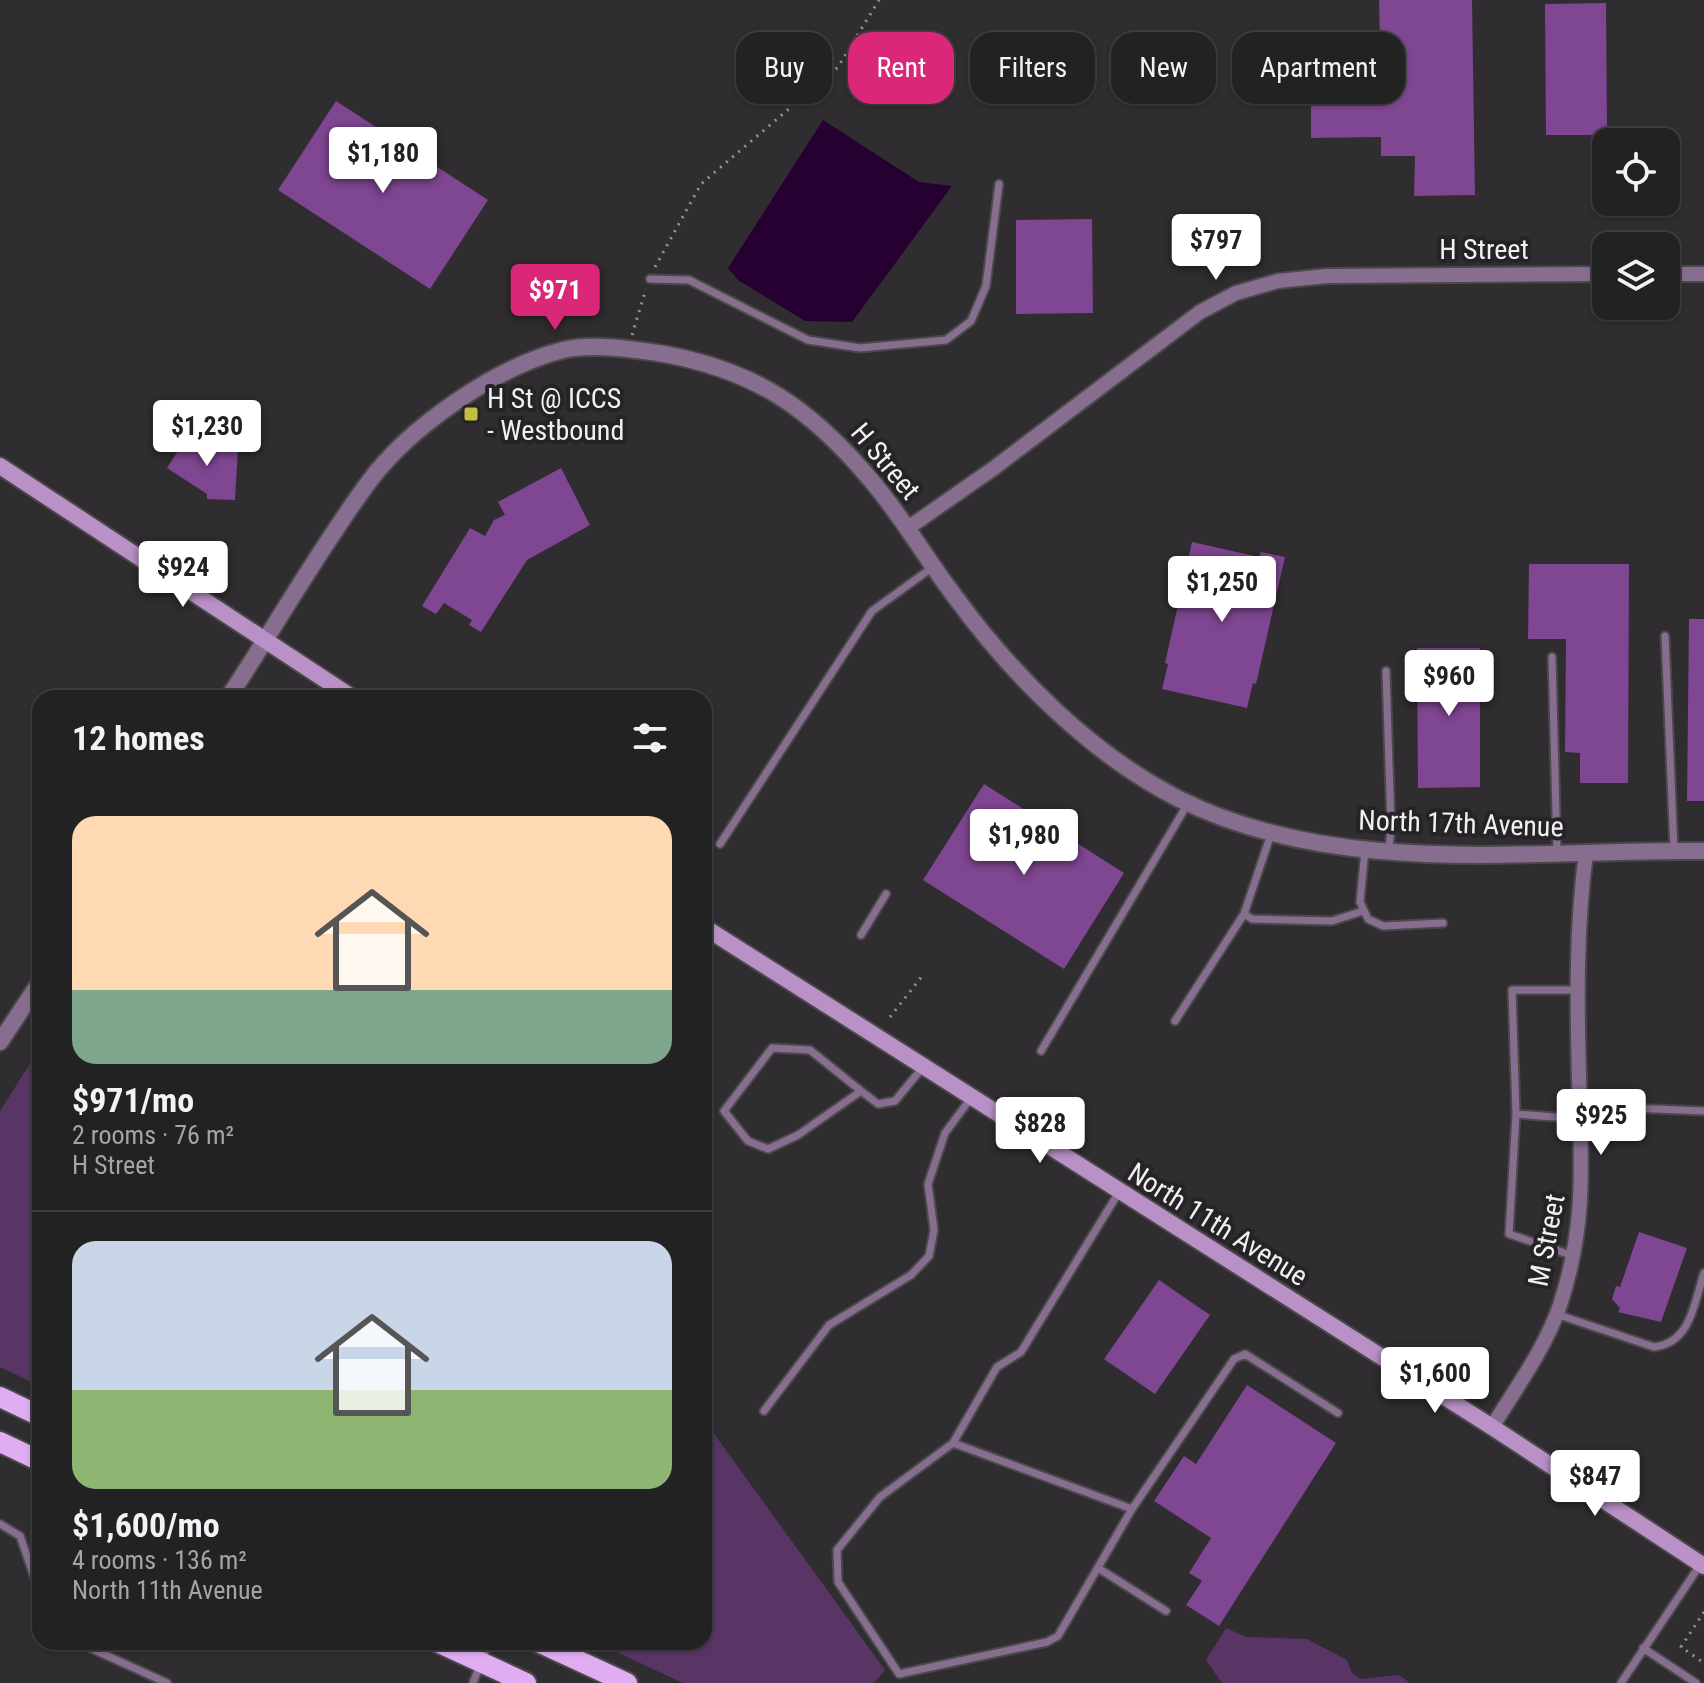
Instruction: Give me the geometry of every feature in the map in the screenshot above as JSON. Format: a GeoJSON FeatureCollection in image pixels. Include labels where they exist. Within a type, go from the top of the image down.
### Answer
{"type":"FeatureCollection","features":[{"type":"Feature","properties":{"kind":"main road"},"geometry":{"type":"LineString","coordinates":[[0,466],[341,690]]}},
{"type":"Feature","properties":{"kind":"main road","name":"North 11th Avenue"},"geometry":{"type":"LineString","coordinates":[[712,932],[1703,1563]]}},
{"type":"Feature","properties":{"kind":"main road"},"geometry":{"type":"LineString","coordinates":[[0,1397],[32,1412]]}},
{"type":"Feature","properties":{"kind":"main road"},"geometry":{"type":"LineString","coordinates":[[0,1442],[32,1457]]}},
{"type":"Feature","properties":{"kind":"main road"},"geometry":{"type":"LineString","coordinates":[[455,1650],[526,1683]]}},
{"type":"Feature","properties":{"kind":"main road"},"geometry":{"type":"LineString","coordinates":[[555,1650],[627,1683]]}},
{"type":"Feature","properties":{"kind":"street","name":"H Street"},"geometry":{"type":"LineString","coordinates":[[233,690],[370,480],[410,438],[448,408],[506,372],[566,349],[627,350],[709,362],[764,386],[807,413],[872,481],[908,528],[994,468],[1200,312],[1236,293],[1278,281],[1327,276],[1592,274]]}},
{"type":"Feature","properties":{"kind":"street"},"geometry":{"type":"LineString","coordinates":[[1680,274],[1704,274]]}},
{"type":"Feature","properties":{"kind":"street","name":"North 17th Avenue"},"geometry":{"type":"LineString","coordinates":[[908,528],[993,647],[1082,733],[1118,762],[1189,803],[1272,832],[1365,848],[1433,854],[1704,851]]}},
{"type":"Feature","properties":{"kind":"street","name":"M Street"},"geometry":{"type":"LineString","coordinates":[[1492,1427],[1533,1363],[1556,1314],[1574,1256],[1583,1200],[1580,990],[1581,890],[1586,853]]}},
{"type":"Feature","properties":{"kind":"street"},"geometry":{"type":"LineString","coordinates":[[0,1042],[32,994]]}},
{"type":"Feature","properties":{"kind":"lane"},"geometry":{"type":"LineString","coordinates":[[650,279],[689,280],[808,340],[860,348],[946,340],[971,321],[986,286],[999,184]]}},
{"type":"Feature","properties":{"kind":"lane"},"geometry":{"type":"LineString","coordinates":[[720,844],[872,611],[934,566]]}},
{"type":"Feature","properties":{"kind":"lane"},"geometry":{"type":"LineString","coordinates":[[1665,636],[1674,851]]}},
{"type":"Feature","properties":{"kind":"lane"},"geometry":{"type":"LineString","coordinates":[[1552,657],[1557,853]]}},
{"type":"Feature","properties":{"kind":"lane"},"geometry":{"type":"LineString","coordinates":[[1386,671],[1389,850]]}},
{"type":"Feature","properties":{"kind":"lane"},"geometry":{"type":"LineString","coordinates":[[1041,1051],[1189,803]]}},
{"type":"Feature","properties":{"kind":"lane"},"geometry":{"type":"LineString","coordinates":[[1175,1021],[1244,914],[1272,832]]}},
{"type":"Feature","properties":{"kind":"lane"},"geometry":{"type":"LineString","coordinates":[[1365,848],[1363,911],[1374,924],[1443,923]]}},
{"type":"Feature","properties":{"kind":"lane"},"geometry":{"type":"LineString","coordinates":[[861,935],[886,894]]}},
{"type":"Feature","properties":{"kind":"lane"},"geometry":{"type":"LineString","coordinates":[[1244,914],[1252,919],[1332,921],[1363,911]]}},
{"type":"Feature","properties":{"kind":"lane"},"geometry":{"type":"LineString","coordinates":[[1574,1256],[1509,1234],[1516,1114],[1512,990],[1580,990]]}},
{"type":"Feature","properties":{"kind":"lane"},"geometry":{"type":"LineString","coordinates":[[861,1091],[798,1135],[768,1149],[748,1141],[724,1111],[772,1048],[810,1050],[878,1104],[895,1101],[923,1067]]}},
{"type":"Feature","properties":{"kind":"lane"},"geometry":{"type":"LineString","coordinates":[[764,1411],[829,1325],[911,1275],[929,1256],[934,1230],[928,1184],[945,1133],[971,1098]]}},
{"type":"Feature","properties":{"kind":"lane"},"geometry":{"type":"LineString","coordinates":[[1516,1114],[1704,1111]]}},
{"type":"Feature","properties":{"kind":"lane"},"geometry":{"type":"LineString","coordinates":[[1119,1192],[1021,1352],[997,1367],[953,1443],[880,1497],[837,1550],[838,1582],[899,1674],[1047,1642],[1058,1636],[1132,1509],[1234,1359],[1245,1354],[1338,1413]]}},
{"type":"Feature","properties":{"kind":"lane"},"geometry":{"type":"LineString","coordinates":[[1556,1314],[1654,1347],[1668,1346],[1682,1337],[1704,1273]]}},
{"type":"Feature","properties":{"kind":"lane"},"geometry":{"type":"LineString","coordinates":[[953,1443],[1132,1509]]}},
{"type":"Feature","properties":{"kind":"lane"},"geometry":{"type":"LineString","coordinates":[[0,1524],[20,1536],[32,1570]]}},
{"type":"Feature","properties":{"kind":"lane"},"geometry":{"type":"LineString","coordinates":[[1621,1683],[1703,1563]]}},
{"type":"Feature","properties":{"kind":"lane"},"geometry":{"type":"LineString","coordinates":[[1098,1568],[1166,1611]]}},
{"type":"Feature","properties":{"kind":"lane"},"geometry":{"type":"LineString","coordinates":[[1643,1648],[1696,1683]]}},
{"type":"Feature","properties":{"kind":"lane"},"geometry":{"type":"LineString","coordinates":[[95,1650],[167,1683]]}},
{"type":"Feature","properties":{"kind":"lane"},"geometry":{"type":"LineString","coordinates":[[473,1683],[485,1650]]}},
{"type":"Feature","properties":{"kind":"path"},"geometry":{"type":"LineString","coordinates":[[627,350],[650,279],[701,184],[838,67],[879,0]]}},
{"type":"Feature","properties":{"kind":"path"},"geometry":{"type":"LineString","coordinates":[[890,1017],[923,975]]}},
{"type":"Feature","properties":{"kind":"path"},"geometry":{"type":"LineString","coordinates":[[1704,1612],[1681,1647],[1704,1663]]}},
{"type":"Feature","properties":{"kind":"shaded area"},"geometry":{"type":"Polygon","coordinates":[[[823,120],[919,182],[952,186],[852,322],[805,321],[738,280],[728,268],[823,120]]]}},
{"type":"Feature","properties":{"kind":"shaded area"},"geometry":{"type":"Polygon","coordinates":[[[32,1061],[32,1382],[0,1367],[0,1111],[32,1061]]]}},
{"type":"Feature","properties":{"kind":"shaded area"},"geometry":{"type":"Polygon","coordinates":[[[712,1431],[885,1670],[874,1683],[683,1683],[612,1650],[712,1650],[712,1431]]]}},
{"type":"Feature","properties":{"kind":"shaded area"},"geometry":{"type":"Polygon","coordinates":[[[1226,1628],[1246,1637],[1307,1639],[1347,1660],[1352,1673],[1360,1679],[1399,1675],[1410,1683],[1222,1683],[1206,1660],[1226,1628]]]}},
{"type":"Feature","properties":{"kind":"building"},"geometry":{"type":"Polygon","coordinates":[[[1379,0],[1472,0],[1475,195],[1414,196],[1415,156],[1381,156],[1381,137],[1311,138],[1311,104],[1405,104],[1405,32],[1380,32],[1379,0]]]}},
{"type":"Feature","properties":{"kind":"building"},"geometry":{"type":"Polygon","coordinates":[[[1606,3],[1607,128],[1592,128],[1592,135],[1546,135],[1545,4],[1606,3]]]}},
{"type":"Feature","properties":{"kind":"building"},"geometry":{"type":"Polygon","coordinates":[[[336,101],[488,200],[430,289],[278,190],[336,101]]]}},
{"type":"Feature","properties":{"kind":"building"},"geometry":{"type":"Polygon","coordinates":[[[1092,219],[1093,313],[1016,314],[1016,220],[1092,219]]]}},
{"type":"Feature","properties":{"kind":"building"},"geometry":{"type":"Polygon","coordinates":[[[190,432],[213,447],[238,448],[235,500],[207,499],[207,494],[167,468],[190,432]]]}},
{"type":"Feature","properties":{"kind":"building"},"geometry":{"type":"Polygon","coordinates":[[[561,468],[590,525],[527,560],[481,632],[469,625],[472,620],[444,603],[436,614],[422,606],[470,528],[485,536],[494,520],[505,515],[498,502],[561,468]]]}},
{"type":"Feature","properties":{"kind":"building"},"geometry":{"type":"Polygon","coordinates":[[[1192,542],[1259,557],[1261,552],[1285,557],[1256,684],[1253,683],[1247,708],[1162,689],[1192,542]]]}},
{"type":"Feature","properties":{"kind":"building"},"geometry":{"type":"Polygon","coordinates":[[[1529,564],[1629,564],[1628,783],[1580,783],[1580,753],[1565,752],[1566,639],[1528,639],[1529,564]]]}},
{"type":"Feature","properties":{"kind":"building"},"geometry":{"type":"Polygon","coordinates":[[[1689,619],[1704,619],[1704,801],[1687,801],[1689,619]]]}},
{"type":"Feature","properties":{"kind":"building"},"geometry":{"type":"Polygon","coordinates":[[[1417,648],[1480,648],[1480,787],[1418,788],[1417,648]]]}},
{"type":"Feature","properties":{"kind":"building"},"geometry":{"type":"Polygon","coordinates":[[[984,784],[1124,873],[1064,969],[923,880],[984,784]]]}},
{"type":"Feature","properties":{"kind":"building"},"geometry":{"type":"Polygon","coordinates":[[[1639,1232],[1687,1248],[1661,1322],[1618,1312],[1620,1308],[1612,1299],[1616,1286],[1620,1287],[1639,1232]]]}},
{"type":"Feature","properties":{"kind":"building"},"geometry":{"type":"Polygon","coordinates":[[[1159,1280],[1210,1315],[1155,1394],[1104,1359],[1159,1280]]]}},
{"type":"Feature","properties":{"kind":"building"},"geometry":{"type":"Polygon","coordinates":[[[1247,1385],[1336,1443],[1219,1626],[1186,1605],[1202,1581],[1189,1573],[1211,1538],[1154,1501],[1184,1456],[1196,1464],[1247,1385]]]}},
{"type":"Feature","properties":{"kind":"place","name":"H St @ ICCS - Westbound"},"geometry":{"type":"Point","coordinates":[471,414]}}]}
